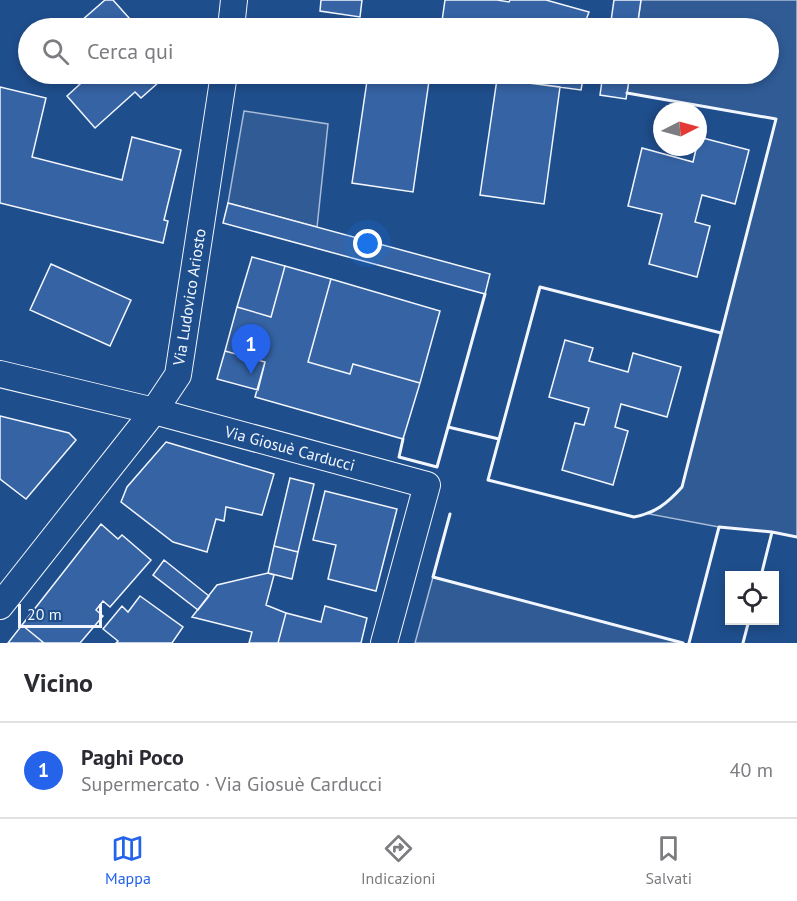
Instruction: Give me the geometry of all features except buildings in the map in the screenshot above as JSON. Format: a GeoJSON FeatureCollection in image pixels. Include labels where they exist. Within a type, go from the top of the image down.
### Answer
{"type":"FeatureCollection","features":[{"type":"Feature","properties":{"kind":"street"},"geometry":{"type":"LineString","coordinates":[[232,18],[234,0]]}},
{"type":"Feature","properties":{"kind":"street","name":"Via Ludovico Ariosto"},"geometry":{"type":"LineString","coordinates":[[0,606],[154,411],[178,375],[222,84]]}},
{"type":"Feature","properties":{"kind":"street","name":"Via Giosuè Carducci"},"geometry":{"type":"LineString","coordinates":[[0,374],[154,411],[426,485],[384,643]]}},
{"type":"Feature","properties":{"kind":"shaded area"},"geometry":{"type":"Polygon","coordinates":[[[641,0],[797,0],[797,537],[719,527],[649,514],[660,508],[682,487],[776,119],[707,107],[707,102],[679,102],[627,93],[628,84],[779,84],[779,18],[638,18],[641,0]]]}},
{"type":"Feature","properties":{"kind":"shaded area"},"geometry":{"type":"Polygon","coordinates":[[[244,111],[328,124],[317,227],[228,203],[244,111]]]}},
{"type":"Feature","properties":{"kind":"shaded area"},"geometry":{"type":"Polygon","coordinates":[[[433,577],[683,643],[415,643],[433,577]]]}},
{"type":"Feature","properties":{"kind":"wall"},"geometry":{"type":"LineString","coordinates":[[627,93],[776,119],[682,487],[661,506],[634,517],[488,480],[540,287],[721,333]]}},
{"type":"Feature","properties":{"kind":"wall"},"geometry":{"type":"LineString","coordinates":[[403,439],[399,457],[437,467],[485,294]]}},
{"type":"Feature","properties":{"kind":"wall"},"geometry":{"type":"LineString","coordinates":[[448,427],[499,439]]}},
{"type":"Feature","properties":{"kind":"wall"},"geometry":{"type":"LineString","coordinates":[[450,514],[433,577],[683,643]]}},
{"type":"Feature","properties":{"kind":"wall"},"geometry":{"type":"LineString","coordinates":[[689,643],[719,527],[797,537]]}},
{"type":"Feature","properties":{"kind":"wall"},"geometry":{"type":"LineString","coordinates":[[762,571],[772,532]]}},
{"type":"Feature","properties":{"kind":"wall"},"geometry":{"type":"LineString","coordinates":[[743,643],[748,625]]}},
{"type":"Feature","properties":{"kind":"place","name":"Paghi Poco"},"geometry":{"type":"Point","coordinates":[251,374]}}]}
